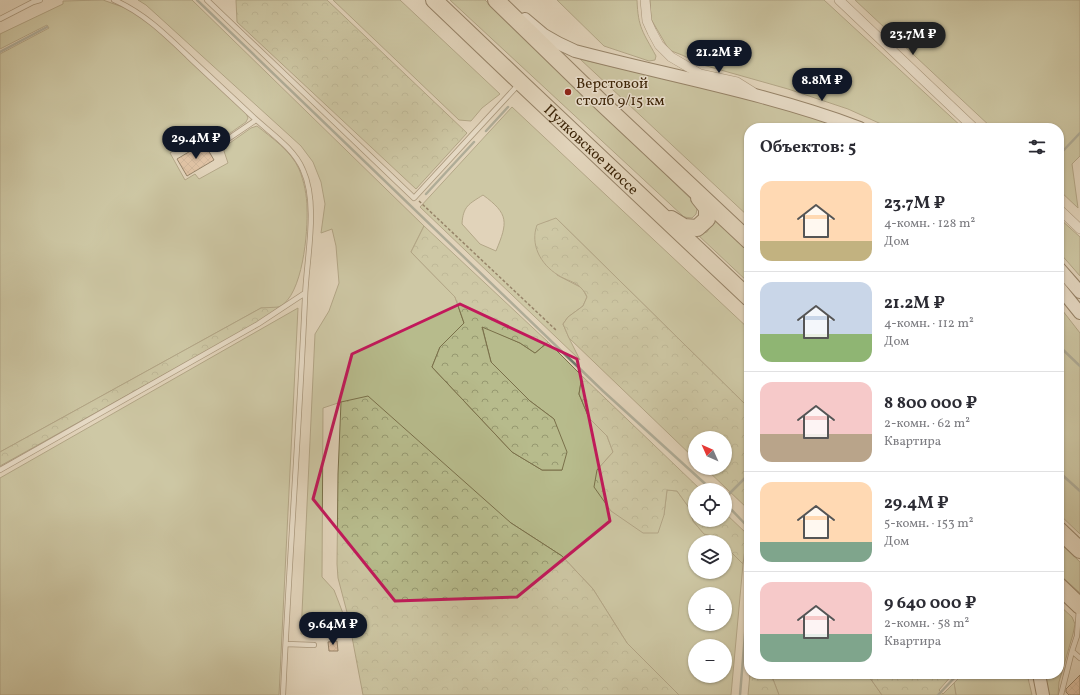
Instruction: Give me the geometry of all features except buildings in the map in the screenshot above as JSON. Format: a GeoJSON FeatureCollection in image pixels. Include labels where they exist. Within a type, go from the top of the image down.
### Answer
{"type":"FeatureCollection","features":[{"type":"Feature","properties":{"kind":"highway","name":"Пулковское шоссе"},"geometry":{"type":"LineString","coordinates":[[434,0],[744,293]]}},
{"type":"Feature","properties":{"kind":"highway"},"geometry":{"type":"LineString","coordinates":[[501,4],[744,236]]}},
{"type":"Feature","properties":{"kind":"highway"},"geometry":{"type":"LineString","coordinates":[[655,210],[684,227],[697,228],[706,219],[707,208],[688,184]]}},
{"type":"Feature","properties":{"kind":"highway"},"geometry":{"type":"LineString","coordinates":[[1064,535],[1080,550]]}},
{"type":"Feature","properties":{"kind":"highway"},"geometry":{"type":"LineString","coordinates":[[1064,591],[1079,606]]}},
{"type":"Feature","properties":{"kind":"main road"},"geometry":{"type":"LineString","coordinates":[[501,4],[527,20],[544,35],[575,51],[761,96],[846,123]]}},
{"type":"Feature","properties":{"kind":"main road"},"geometry":{"type":"LineString","coordinates":[[1064,274],[1080,292]]}},
{"type":"Feature","properties":{"kind":"main road"},"geometry":{"type":"LineString","coordinates":[[1064,293],[1080,313]]}},
{"type":"Feature","properties":{"kind":"main road"},"geometry":{"type":"LineString","coordinates":[[1040,679],[1043,695]]}},
{"type":"Feature","properties":{"kind":"street"},"geometry":{"type":"LineString","coordinates":[[645,0],[647,21],[652,32],[659,45],[671,57],[700,74],[737,82],[761,96]]}},
{"type":"Feature","properties":{"kind":"street"},"geometry":{"type":"LineString","coordinates":[[839,0],[969,123]]}},
{"type":"Feature","properties":{"kind":"street"},"geometry":{"type":"LineString","coordinates":[[1064,214],[1080,229]]}},
{"type":"Feature","properties":{"kind":"lane"},"geometry":{"type":"LineString","coordinates":[[0,19],[40,0]]}},
{"type":"Feature","properties":{"kind":"lane"},"geometry":{"type":"LineString","coordinates":[[114,0],[126,5],[160,29],[282,143],[303,169],[310,193],[311,218],[305,293],[283,695]]}},
{"type":"Feature","properties":{"kind":"lane"},"geometry":{"type":"LineString","coordinates":[[207,0],[414,198],[520,82]]}},
{"type":"Feature","properties":{"kind":"lane"},"geometry":{"type":"LineString","coordinates":[[212,148],[256,120]]}},
{"type":"Feature","properties":{"kind":"lane"},"geometry":{"type":"LineString","coordinates":[[0,470],[258,324],[305,293]]}},
{"type":"Feature","properties":{"kind":"lane"},"geometry":{"type":"LineString","coordinates":[[1061,695],[1078,630],[1079,606]]}},
{"type":"Feature","properties":{"kind":"lane"},"geometry":{"type":"LineString","coordinates":[[286,644],[314,645]]}},
{"type":"Feature","properties":{"kind":"lane"},"geometry":{"type":"LineString","coordinates":[[1072,651],[1080,658]]}},
{"type":"Feature","properties":{"kind":"path"},"geometry":{"type":"LineString","coordinates":[[414,198],[557,331]]}},
{"type":"Feature","properties":{"kind":"highlighted area"},"geometry":{"type":"Polygon","coordinates":[[[460,304],[577,359],[610,521],[517,597],[395,601],[313,499],[352,354],[460,304]]]}},
{"type":"Feature","properties":{"kind":"green space"},"geometry":{"type":"Polygon","coordinates":[[[103,0],[131,10],[153,26],[246,113],[248,118],[246,122],[223,138],[227,145],[251,128],[257,126],[275,140],[291,156],[296,162],[305,188],[307,218],[305,247],[299,277],[294,290],[287,301],[279,307],[261,308],[0,452],[0,54],[49,28],[47,25],[0,49],[0,34],[63,4],[63,1],[103,0]],[[208,127],[170,153],[185,180],[195,174],[199,179],[228,163],[224,151],[225,146],[220,138],[218,139],[208,127]]]}},
{"type":"Feature","properties":{"kind":"green space"},"geometry":{"type":"Polygon","coordinates":[[[138,0],[192,0],[424,226],[411,252],[455,297],[464,323],[440,347],[432,367],[512,452],[542,470],[562,470],[554,419],[530,401],[491,362],[482,326],[520,343],[535,353],[548,342],[582,376],[579,394],[589,418],[607,436],[613,452],[597,470],[664,515],[667,490],[677,491],[688,506],[688,527],[698,527],[704,534],[708,535],[688,535],[688,579],[732,579],[732,553],[743,564],[731,695],[679,695],[627,643],[593,589],[562,556],[511,523],[341,402],[323,408],[322,577],[334,590],[349,629],[301,634],[315,334],[329,311],[339,283],[336,246],[332,229],[321,233],[325,204],[321,182],[313,162],[301,146],[146,5],[138,0]]]}},
{"type":"Feature","properties":{"kind":"green space"},"geometry":{"type":"Polygon","coordinates":[[[236,0],[327,0],[467,133],[416,189],[237,22],[236,0]]]}},
{"type":"Feature","properties":{"kind":"green space"},"geometry":{"type":"Polygon","coordinates":[[[333,0],[400,0],[500,94],[482,108],[471,121],[459,120],[333,0]]]}},
{"type":"Feature","properties":{"kind":"green space"},"geometry":{"type":"Polygon","coordinates":[[[450,0],[485,0],[694,202],[697,209],[696,214],[692,218],[684,217],[450,0]]]}},
{"type":"Feature","properties":{"kind":"green space"},"geometry":{"type":"Polygon","coordinates":[[[557,0],[637,0],[640,24],[656,56],[655,60],[649,61],[604,46],[557,0]]]}},
{"type":"Feature","properties":{"kind":"green space"},"geometry":{"type":"Polygon","coordinates":[[[650,0],[824,0],[958,123],[879,123],[848,109],[788,89],[703,65],[669,50],[651,19],[650,0]]]}},
{"type":"Feature","properties":{"kind":"green space"},"geometry":{"type":"Polygon","coordinates":[[[855,0],[1080,0],[1080,156],[1072,164],[1078,208],[1064,195],[1064,123],[987,123],[855,0]]]}},
{"type":"Feature","properties":{"kind":"green space"},"geometry":{"type":"Polygon","coordinates":[[[580,59],[749,99],[831,123],[744,123],[744,212],[580,59]]]}},
{"type":"Feature","properties":{"kind":"green space"},"geometry":{"type":"Polygon","coordinates":[[[512,107],[744,324],[744,403],[556,218],[557,275],[582,288],[587,297],[583,306],[568,317],[563,324],[580,360],[420,207],[512,107]],[[483,195],[470,203],[465,209],[462,224],[480,244],[496,251],[504,226],[502,213],[483,195]]]}},
{"type":"Feature","properties":{"kind":"green space"},"geometry":{"type":"Polygon","coordinates":[[[556,218],[744,403],[744,505],[732,494],[732,483],[721,483],[712,475],[732,475],[732,431],[688,431],[688,452],[569,338],[563,324],[568,317],[583,306],[587,297],[580,287],[558,275],[546,265],[538,253],[535,232],[537,225],[556,218]]]}},
{"type":"Feature","properties":{"kind":"green space"},"geometry":{"type":"Polygon","coordinates":[[[715,219],[744,246],[744,278],[698,235],[707,232],[715,219]]]}},
{"type":"Feature","properties":{"kind":"green space"},"geometry":{"type":"Polygon","coordinates":[[[1064,223],[1080,237],[1080,276],[1064,258],[1064,223]]]}},
{"type":"Feature","properties":{"kind":"green space"},"geometry":{"type":"Polygon","coordinates":[[[424,226],[548,342],[535,353],[520,343],[482,327],[491,362],[530,401],[554,419],[567,452],[562,470],[542,470],[512,452],[432,367],[440,347],[464,323],[455,297],[411,252],[424,226]]]}},
{"type":"Feature","properties":{"kind":"green space"},"geometry":{"type":"Polygon","coordinates":[[[279,307],[257,323],[0,466],[0,452],[261,308],[279,307]]]}},
{"type":"Feature","properties":{"kind":"green space"},"geometry":{"type":"Polygon","coordinates":[[[298,308],[279,695],[0,695],[0,478],[298,308]]]}},
{"type":"Feature","properties":{"kind":"green space"},"geometry":{"type":"Polygon","coordinates":[[[1064,312],[1080,333],[1080,534],[1064,519],[1064,312]]]}},
{"type":"Feature","properties":{"kind":"green space"},"geometry":{"type":"Polygon","coordinates":[[[582,376],[694,483],[688,483],[688,506],[677,491],[667,490],[664,515],[658,533],[643,533],[611,511],[594,487],[597,470],[613,452],[607,436],[589,418],[579,394],[582,376]]]}},
{"type":"Feature","properties":{"kind":"green space"},"geometry":{"type":"Polygon","coordinates":[[[368,396],[511,523],[562,556],[593,589],[627,643],[679,695],[363,695],[348,616],[338,578],[338,474],[341,402],[368,396]]]}},
{"type":"Feature","properties":{"kind":"green space"},"geometry":{"type":"Polygon","coordinates":[[[732,520],[744,531],[743,564],[732,553],[732,535],[704,534],[698,527],[732,527],[732,520]]]}},
{"type":"Feature","properties":{"kind":"green space"},"geometry":{"type":"Polygon","coordinates":[[[1064,547],[1080,562],[1080,593],[1064,579],[1064,547]]]}},
{"type":"Feature","properties":{"kind":"green space"},"geometry":{"type":"Polygon","coordinates":[[[1064,610],[1072,617],[1075,624],[1064,665],[1064,610]]]}},
{"type":"Feature","properties":{"kind":"green space"},"geometry":{"type":"Polygon","coordinates":[[[750,679],[773,679],[779,695],[748,695],[750,679]]]}},
{"type":"Feature","properties":{"kind":"green space"},"geometry":{"type":"Polygon","coordinates":[[[773,679],[871,679],[882,695],[779,695],[773,679]]]}},
{"type":"Feature","properties":{"kind":"green space"},"geometry":{"type":"Polygon","coordinates":[[[871,679],[949,679],[939,690],[943,694],[954,683],[956,695],[882,695],[871,679]]]}},
{"type":"Feature","properties":{"kind":"green space"},"geometry":{"type":"Polygon","coordinates":[[[958,679],[1028,679],[1032,695],[956,695],[954,683],[958,679]]]}},
{"type":"Feature","properties":{"kind":"green space"},"geometry":{"type":"Polygon","coordinates":[[[1046,679],[1060,679],[1058,695],[1049,695],[1046,679]]]}},
{"type":"Feature","properties":{"kind":"waterway"},"geometry":{"type":"LineString","coordinates":[[197,0],[603,391],[704,483]]}},
{"type":"Feature","properties":{"kind":"waterway"},"geometry":{"type":"LineString","coordinates":[[0,52],[47,27]]}},
{"type":"Feature","properties":{"kind":"waterway"},"geometry":{"type":"LineString","coordinates":[[486,131],[508,107]]}},
{"type":"Feature","properties":{"kind":"waterway"},"geometry":{"type":"LineString","coordinates":[[1064,150],[1080,133]]}},
{"type":"Feature","properties":{"kind":"waterway"},"geometry":{"type":"LineString","coordinates":[[426,194],[474,142]]}},
{"type":"Feature","properties":{"kind":"waterway"},"geometry":{"type":"LineString","coordinates":[[1064,351],[1080,366]]}},
{"type":"Feature","properties":{"kind":"waterway"},"geometry":{"type":"LineString","coordinates":[[1064,477],[1080,491]]}},
{"type":"Feature","properties":{"kind":"waterway"},"geometry":{"type":"LineString","coordinates":[[732,491],[744,479]]}},
{"type":"Feature","properties":{"kind":"waterway"},"geometry":{"type":"LineString","coordinates":[[732,510],[744,523]]}},
{"type":"Feature","properties":{"kind":"waterway"},"geometry":{"type":"LineString","coordinates":[[740,695],[744,647]]}},
{"type":"Feature","properties":{"kind":"waterway"},"geometry":{"type":"LineString","coordinates":[[938,695],[953,679]]}},
{"type":"Feature","properties":{"kind":"place","name":"Верстовой столб 9/15 км"},"geometry":{"type":"Point","coordinates":[568,92]}}]}
